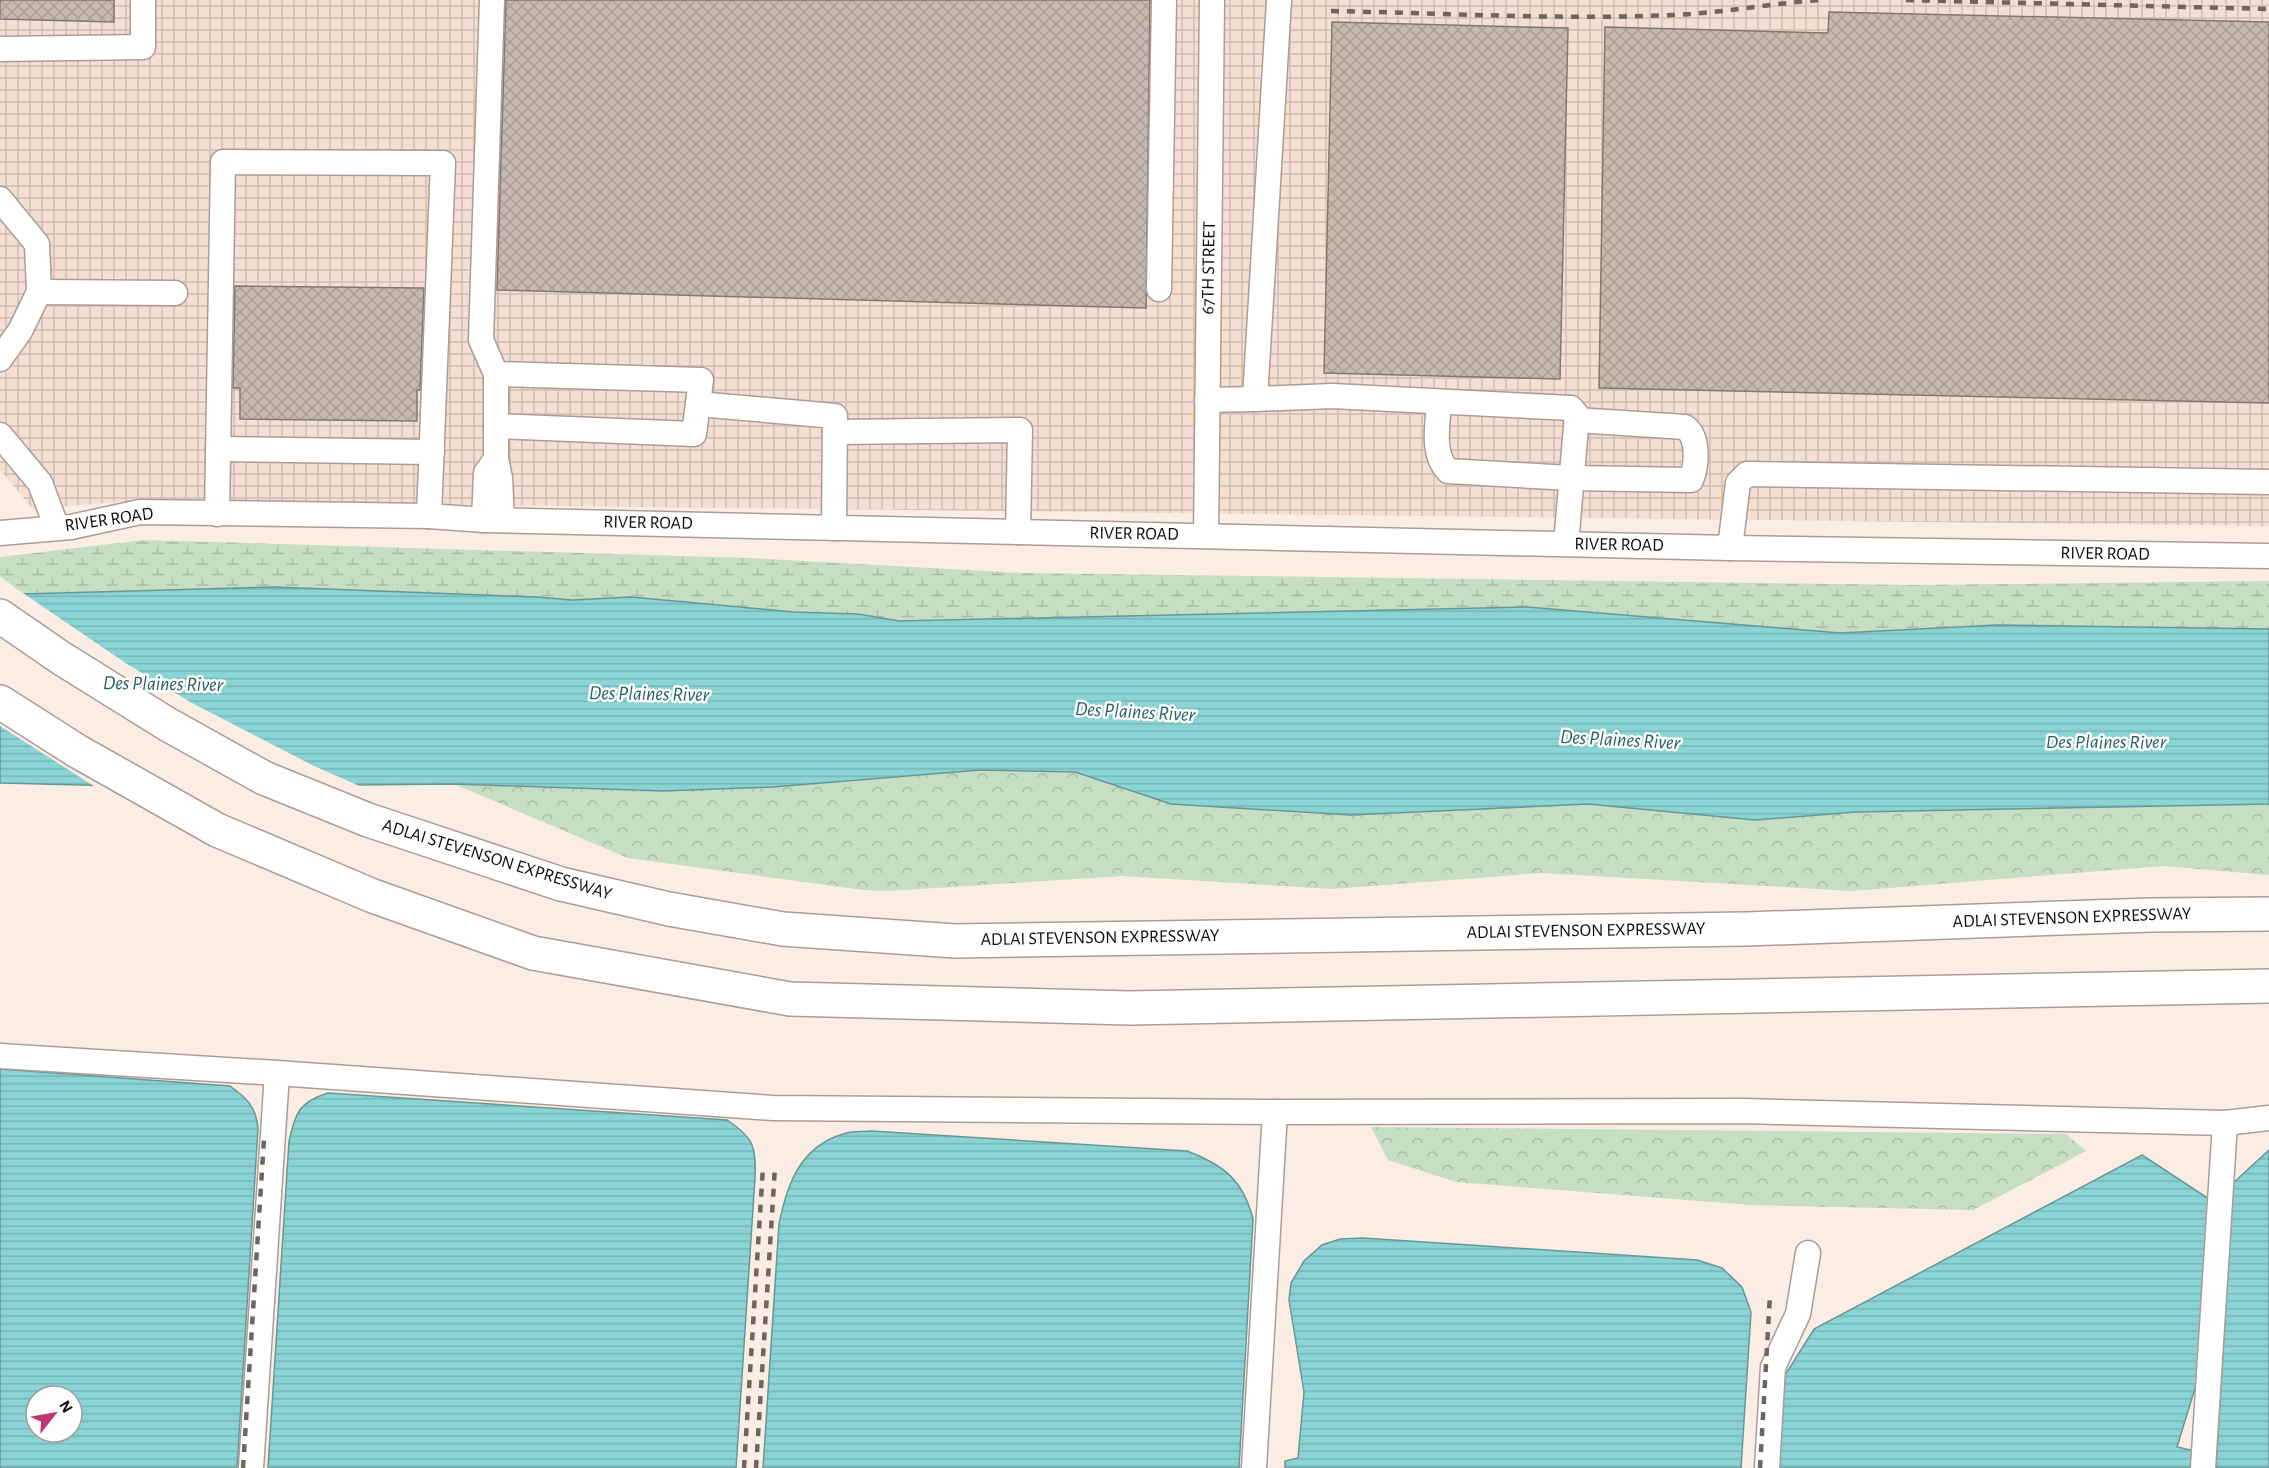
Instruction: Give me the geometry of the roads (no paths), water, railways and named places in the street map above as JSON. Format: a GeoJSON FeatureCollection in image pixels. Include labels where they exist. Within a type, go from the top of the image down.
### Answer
{"type":"FeatureCollection","features":[{"type":"Feature","properties":{"kind":"highway","name":"ADLAI STEVENSON EXPRESSWAY"},"geometry":{"type":"LineString","coordinates":[[0,616],[61,658],[158,718],[264,778],[368,820],[561,884],[669,909],[783,929],[955,941],[1746,929],[2151,915],[2269,914]]}},
{"type":"Feature","properties":{"kind":"highway"},"geometry":{"type":"LineString","coordinates":[[0,702],[77,751],[217,830],[373,896],[533,953],[790,999],[1129,1008],[2269,986]]}},
{"type":"Feature","properties":{"kind":"street"},"geometry":{"type":"LineString","coordinates":[[0,48],[143,47],[143,0]]}},
{"type":"Feature","properties":{"kind":"street"},"geometry":{"type":"LineString","coordinates":[[492,0],[481,340],[496,374],[496,459],[500,478],[493,520]]}},
{"type":"Feature","properties":{"kind":"street"},"geometry":{"type":"LineString","coordinates":[[1159,289],[1164,0]]}},
{"type":"Feature","properties":{"kind":"street","name":"67TH STREET"},"geometry":{"type":"LineString","coordinates":[[1206,536],[1212,0]]}},
{"type":"Feature","properties":{"kind":"street"},"geometry":{"type":"LineString","coordinates":[[1255,399],[1279,0]]}},
{"type":"Feature","properties":{"kind":"street"},"geometry":{"type":"LineString","coordinates":[[217,514],[223,162],[443,163],[429,516]]}},
{"type":"Feature","properties":{"kind":"street"},"geometry":{"type":"LineString","coordinates":[[0,200],[37,244],[39,292],[20,331],[0,359]]}},
{"type":"Feature","properties":{"kind":"street"},"geometry":{"type":"LineString","coordinates":[[39,292],[175,293]]}},
{"type":"Feature","properties":{"kind":"street"},"geometry":{"type":"LineString","coordinates":[[496,374],[701,380],[694,434],[496,426]]}},
{"type":"Feature","properties":{"kind":"street"},"geometry":{"type":"LineString","coordinates":[[1208,400],[1332,396],[1571,408],[1577,415],[1566,544]]}},
{"type":"Feature","properties":{"kind":"street"},"geometry":{"type":"LineString","coordinates":[[1439,402],[1438,454],[1440,463],[1448,471],[1570,478],[1691,480],[1695,470],[1694,438],[1691,431],[1685,427],[1576,420]]}},
{"type":"Feature","properties":{"kind":"street"},"geometry":{"type":"LineString","coordinates":[[698,404],[836,416],[834,528]]}},
{"type":"Feature","properties":{"kind":"street"},"geometry":{"type":"LineString","coordinates":[[835,432],[1020,430],[1018,531]]}},
{"type":"Feature","properties":{"kind":"street"},"geometry":{"type":"LineString","coordinates":[[0,435],[40,483],[57,528]]}},
{"type":"Feature","properties":{"kind":"street"},"geometry":{"type":"LineString","coordinates":[[218,449],[432,452]]}},
{"type":"Feature","properties":{"kind":"street"},"geometry":{"type":"LineString","coordinates":[[1730,548],[1738,483],[1747,474],[2269,483]]}},
{"type":"Feature","properties":{"kind":"street","name":"RIVER ROAD"},"geometry":{"type":"LineString","coordinates":[[0,533],[57,528],[140,512],[429,516],[493,520],[1730,548],[2269,556]]}},
{"type":"Feature","properties":{"kind":"street"},"geometry":{"type":"LineString","coordinates":[[0,1056],[773,1108],[1275,1112],[1742,1111],[2225,1123],[2269,1118]]}},
{"type":"Feature","properties":{"kind":"street"},"geometry":{"type":"LineString","coordinates":[[251,1468],[277,1073]]}},
{"type":"Feature","properties":{"kind":"street"},"geometry":{"type":"LineString","coordinates":[[1254,1468],[1275,1112]]}},
{"type":"Feature","properties":{"kind":"street"},"geometry":{"type":"LineString","coordinates":[[2203,1468],[2225,1123]]}},
{"type":"Feature","properties":{"kind":"street"},"geometry":{"type":"LineString","coordinates":[[1767,1468],[1773,1367],[1798,1314],[1808,1253]]}},
{"type":"Feature","properties":{"kind":"water","name":"Des Plaines River"},"geometry":{"type":"Polygon","coordinates":[[[274,587],[572,600],[631,597],[794,612],[858,614],[899,621],[1527,607],[1840,633],[1997,625],[2269,629],[2269,804],[1856,812],[1755,820],[1588,804],[1351,815],[1171,804],[1075,772],[980,770],[773,787],[663,791],[454,784],[162,787],[0,783],[0,592],[23,594],[274,587]]]}},
{"type":"Feature","properties":{"kind":"water"},"geometry":{"type":"Polygon","coordinates":[[[0,1069],[230,1086],[250,1104],[258,1128],[237,1468],[0,1468],[0,1069]]]}},
{"type":"Feature","properties":{"kind":"water"},"geometry":{"type":"Polygon","coordinates":[[[328,1093],[727,1120],[743,1132],[754,1150],[755,1178],[736,1468],[268,1468],[289,1141],[300,1110],[311,1100],[328,1093]]]}},
{"type":"Feature","properties":{"kind":"water"},"geometry":{"type":"Polygon","coordinates":[[[871,1131],[1187,1151],[1222,1168],[1244,1194],[1253,1219],[1239,1468],[763,1468],[779,1224],[786,1195],[798,1169],[816,1148],[843,1134],[871,1131]]]}},
{"type":"Feature","properties":{"kind":"water"},"geometry":{"type":"Polygon","coordinates":[[[2269,1150],[2269,1468],[2216,1468],[2233,1183],[2269,1150]]]}},
{"type":"Feature","properties":{"kind":"water"},"geometry":{"type":"Polygon","coordinates":[[[2142,1155],[2209,1199],[2200,1372],[2177,1447],[2195,1451],[2194,1468],[1776,1468],[1782,1380],[1814,1329],[2142,1155]]]}},
{"type":"Feature","properties":{"kind":"water"},"geometry":{"type":"Polygon","coordinates":[[[1363,1238],[1697,1260],[1722,1268],[1742,1287],[1751,1312],[1741,1468],[1285,1468],[1285,1461],[1298,1458],[1304,1392],[1289,1300],[1291,1283],[1304,1261],[1322,1245],[1340,1239],[1363,1238]]]}},
{"type":"Feature","properties":{"kind":"railway"},"geometry":{"type":"LineString","coordinates":[[1331,11],[1630,16],[1692,14],[1822,0]]}},
{"type":"Feature","properties":{"kind":"railway"},"geometry":{"type":"LineString","coordinates":[[1906,0],[2269,9]]}},
{"type":"Feature","properties":{"kind":"railway"},"geometry":{"type":"LineString","coordinates":[[243,1468],[264,1139]]}},
{"type":"Feature","properties":{"kind":"railway"},"geometry":{"type":"LineString","coordinates":[[744,1468],[763,1167]]}},
{"type":"Feature","properties":{"kind":"railway"},"geometry":{"type":"LineString","coordinates":[[756,1468],[775,1167]]}},
{"type":"Feature","properties":{"kind":"railway"},"geometry":{"type":"LineString","coordinates":[[1760,1468],[1770,1295]]}}]}
